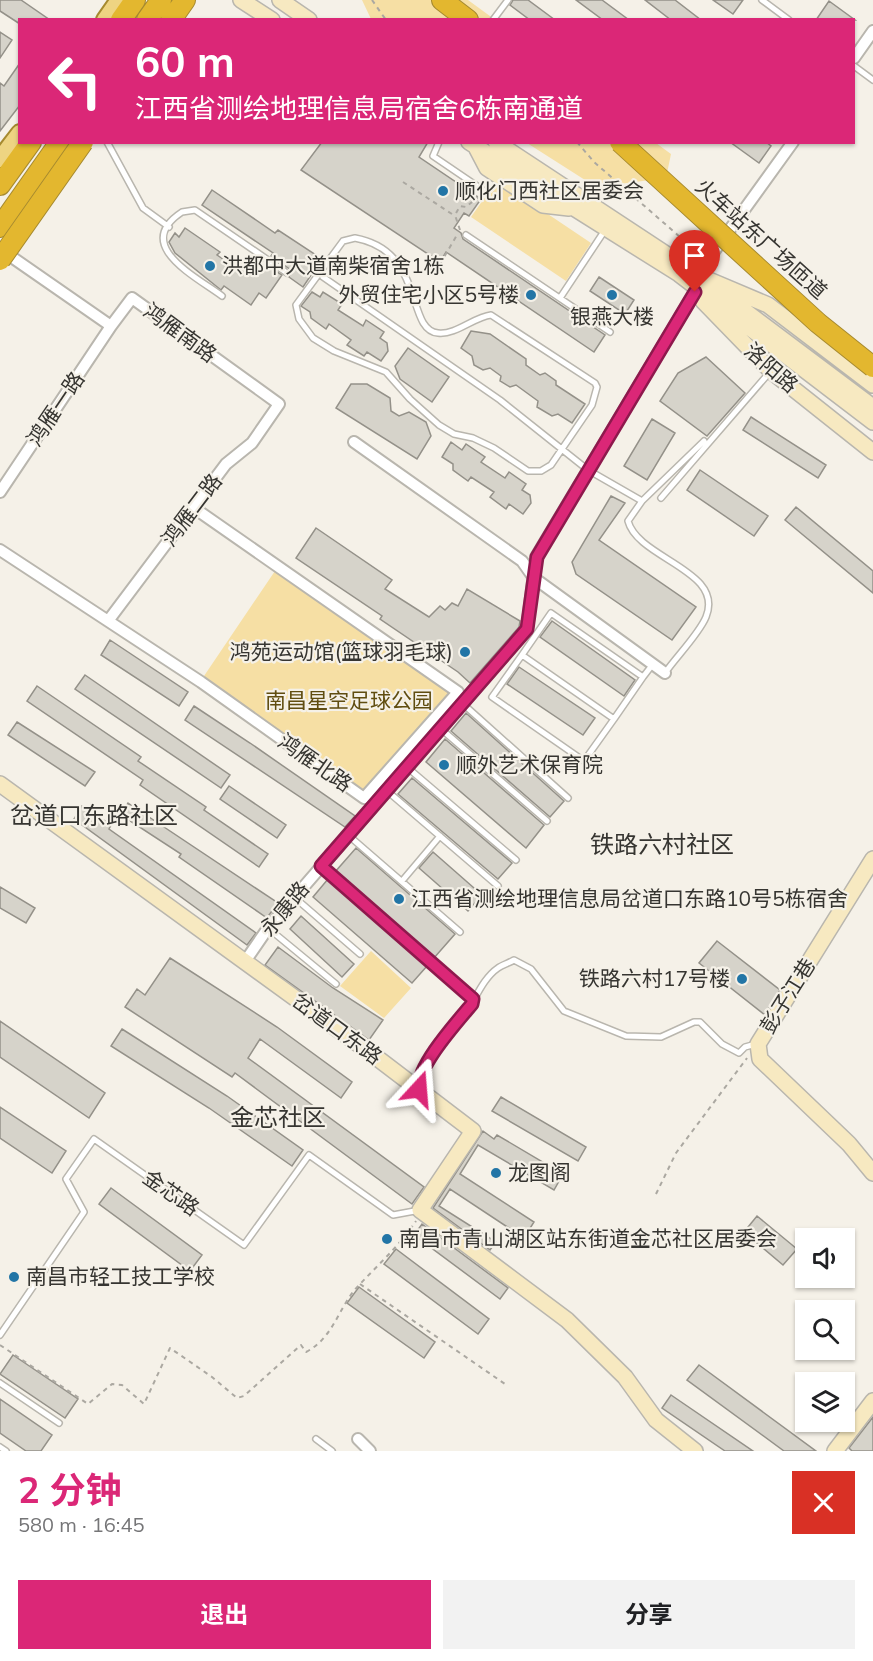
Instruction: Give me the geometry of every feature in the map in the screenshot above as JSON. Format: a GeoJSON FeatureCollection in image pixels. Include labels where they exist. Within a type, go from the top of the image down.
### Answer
{"type":"FeatureCollection","features":[{"type":"Feature","properties":{"kind":"highway"},"geometry":{"type":"LineString","coordinates":[[122,18],[135,0]]}},
{"type":"Feature","properties":{"kind":"highway"},"geometry":{"type":"LineString","coordinates":[[148,18],[161,0]]}},
{"type":"Feature","properties":{"kind":"highway"},"geometry":{"type":"LineString","coordinates":[[172,18],[185,0]]}},
{"type":"Feature","properties":{"kind":"highway"},"geometry":{"type":"LineString","coordinates":[[442,0],[465,18]]}},
{"type":"Feature","properties":{"kind":"highway"},"geometry":{"type":"LineString","coordinates":[[458,0],[479,18]]}},
{"type":"Feature","properties":{"kind":"highway"},"geometry":{"type":"LineString","coordinates":[[0,185],[30,144]]}},
{"type":"Feature","properties":{"kind":"highway"},"geometry":{"type":"LineString","coordinates":[[0,227],[59,144]]}},
{"type":"Feature","properties":{"kind":"highway"},"geometry":{"type":"LineString","coordinates":[[0,260],[82,144]]}},
{"type":"Feature","properties":{"kind":"highway","name":"火车站东广场匝道"},"geometry":{"type":"LineString","coordinates":[[622,144],[818,323],[873,367]]}},
{"type":"Feature","properties":{"kind":"main road"},"geometry":{"type":"LineString","coordinates":[[98,18],[108,0]]}},
{"type":"Feature","properties":{"kind":"main road"},"geometry":{"type":"LineString","coordinates":[[106,18],[119,0]]}},
{"type":"Feature","properties":{"kind":"main road"},"geometry":{"type":"LineString","coordinates":[[157,18],[170,0]]}},
{"type":"Feature","properties":{"kind":"main road"},"geometry":{"type":"LineString","coordinates":[[0,159],[18,136]]}},
{"type":"Feature","properties":{"kind":"main road"},"geometry":{"type":"LineString","coordinates":[[0,181],[22,144]]}},
{"type":"Feature","properties":{"kind":"main road"},"geometry":{"type":"LineString","coordinates":[[0,238],[67,144]]}},
{"type":"Feature","properties":{"kind":"street"},"geometry":{"type":"LineString","coordinates":[[241,0],[269,18]]}},
{"type":"Feature","properties":{"kind":"street"},"geometry":{"type":"LineString","coordinates":[[280,0],[306,18]]}},
{"type":"Feature","properties":{"kind":"street"},"geometry":{"type":"LineString","coordinates":[[855,57],[873,31]]}},
{"type":"Feature","properties":{"kind":"street","name":"洛阳路"},"geometry":{"type":"LineString","coordinates":[[499,144],[697,275],[873,407]]}},
{"type":"Feature","properties":{"kind":"street"},"geometry":{"type":"LineString","coordinates":[[697,275],[792,144]]}},
{"type":"Feature","properties":{"kind":"street","name":"洛阳路"},"geometry":{"type":"LineString","coordinates":[[472,145],[606,228],[674,275],[873,422]]}},
{"type":"Feature","properties":{"kind":"street","name":"鸿雁南路"},"geometry":{"type":"LineString","coordinates":[[0,249],[111,326],[132,298],[279,404]]}},
{"type":"Feature","properties":{"kind":"street","name":"洛阳路"},"geometry":{"type":"LineString","coordinates":[[674,275],[695,292],[729,330],[771,370],[873,452]]}},
{"type":"Feature","properties":{"kind":"street","name":"洛阳路"},"geometry":{"type":"LineString","coordinates":[[697,275],[768,306],[873,385]]}},
{"type":"Feature","properties":{"kind":"street","name":"永康路"},"geometry":{"type":"LineString","coordinates":[[244,963],[267,928],[527,629],[537,557],[695,292]]}},
{"type":"Feature","properties":{"kind":"street","name":"鸿雁一路"},"geometry":{"type":"LineString","coordinates":[[0,492],[111,326]]}},
{"type":"Feature","properties":{"kind":"street","name":"鸿雁二路"},"geometry":{"type":"LineString","coordinates":[[108,621],[226,464],[252,443],[279,404]]}},
{"type":"Feature","properties":{"kind":"street"},"geometry":{"type":"LineString","coordinates":[[354,442],[522,561],[534,578],[664,673]]}},
{"type":"Feature","properties":{"kind":"street","name":"鸿雁北路"},"geometry":{"type":"LineString","coordinates":[[0,550],[201,682],[364,798],[458,692],[194,508]]}},
{"type":"Feature","properties":{"kind":"street","name":"岔道口东路"},"geometry":{"type":"LineString","coordinates":[[0,784],[419,1089],[473,1131],[420,1210]]}},
{"type":"Feature","properties":{"kind":"street","name":"彭子江巷"},"geometry":{"type":"LineString","coordinates":[[873,859],[758,1044],[760,1059],[849,1144],[873,1173]]}},
{"type":"Feature","properties":{"kind":"street"},"geometry":{"type":"LineString","coordinates":[[420,1210],[567,1320],[625,1377],[656,1420],[696,1451]]}},
{"type":"Feature","properties":{"kind":"street"},"geometry":{"type":"LineString","coordinates":[[835,1451],[873,1401]]}},
{"type":"Feature","properties":{"kind":"street"},"geometry":{"type":"LineString","coordinates":[[358,1439],[370,1451]]}},
{"type":"Feature","properties":{"kind":"lane"},"geometry":{"type":"LineString","coordinates":[[494,18],[508,0]]}},
{"type":"Feature","properties":{"kind":"lane"},"geometry":{"type":"LineString","coordinates":[[762,0],[786,18]]}},
{"type":"Feature","properties":{"kind":"lane"},"geometry":{"type":"LineString","coordinates":[[855,67],[873,80]]}},
{"type":"Feature","properties":{"kind":"lane"},"geometry":{"type":"LineString","coordinates":[[108,144],[143,208],[169,226]]}},
{"type":"Feature","properties":{"kind":"lane"},"geometry":{"type":"LineString","coordinates":[[438,144],[434,156],[483,190]]}},
{"type":"Feature","properties":{"kind":"lane"},"geometry":{"type":"LineString","coordinates":[[222,296],[173,260],[166,252],[163,243],[169,226],[182,212],[195,210],[287,273]]}},
{"type":"Feature","properties":{"kind":"lane"},"geometry":{"type":"LineString","coordinates":[[560,298],[606,228]]}},
{"type":"Feature","properties":{"kind":"lane"},"geometry":{"type":"LineString","coordinates":[[466,235],[610,332]]}},
{"type":"Feature","properties":{"kind":"lane"},"geometry":{"type":"LineString","coordinates":[[355,238],[370,241],[397,260],[411,286],[417,313],[424,325],[432,331],[438,334],[448,332],[491,315],[595,383],[597,387],[592,405],[563,450],[551,465],[541,471],[528,471],[494,448],[473,438],[454,434],[423,412],[386,372],[334,351],[313,338],[299,319],[296,305],[343,241],[355,238]]}},
{"type":"Feature","properties":{"kind":"lane"},"geometry":{"type":"LineString","coordinates":[[323,277],[500,400],[588,470],[642,501]]}},
{"type":"Feature","properties":{"kind":"lane"},"geometry":{"type":"LineString","coordinates":[[661,498],[771,370]]}},
{"type":"Feature","properties":{"kind":"lane"},"geometry":{"type":"LineString","coordinates":[[664,673],[706,619],[709,602],[702,583],[637,539],[630,530],[628,521],[642,501],[704,441]]}},
{"type":"Feature","properties":{"kind":"lane"},"geometry":{"type":"LineString","coordinates":[[643,677],[551,613],[492,697],[584,761],[653,664]]}},
{"type":"Feature","properties":{"kind":"lane"},"geometry":{"type":"LineString","coordinates":[[522,655],[614,719]]}},
{"type":"Feature","properties":{"kind":"lane"},"geometry":{"type":"LineString","coordinates":[[462,703],[568,798]]}},
{"type":"Feature","properties":{"kind":"lane"},"geometry":{"type":"LineString","coordinates":[[440,728],[547,821]]}},
{"type":"Feature","properties":{"kind":"lane"},"geometry":{"type":"LineString","coordinates":[[406,767],[516,860]]}},
{"type":"Feature","properties":{"kind":"lane"},"geometry":{"type":"LineString","coordinates":[[387,790],[498,886]]}},
{"type":"Feature","properties":{"kind":"lane"},"geometry":{"type":"LineString","coordinates":[[348,835],[460,932]]}},
{"type":"Feature","properties":{"kind":"lane"},"geometry":{"type":"LineString","coordinates":[[402,881],[440,836]]}},
{"type":"Feature","properties":{"kind":"lane"},"geometry":{"type":"LineString","coordinates":[[321,866],[473,999]]}},
{"type":"Feature","properties":{"kind":"lane"},"geometry":{"type":"LineString","coordinates":[[294,897],[360,954]]}},
{"type":"Feature","properties":{"kind":"lane"},"geometry":{"type":"LineString","coordinates":[[267,928],[336,984]]}},
{"type":"Feature","properties":{"kind":"lane"},"geometry":{"type":"LineString","coordinates":[[419,1089],[418,1081],[425,1066],[472,1004],[473,999],[498,968],[514,960],[531,969],[564,1011],[626,1036],[661,1037],[694,1022],[700,1022],[723,1044],[739,1053],[745,1047],[758,1044]]}},
{"type":"Feature","properties":{"kind":"lane","name":"金芯路"},"geometry":{"type":"LineString","coordinates":[[0,1335],[84,1212],[66,1179],[94,1139],[244,1245],[309,1155],[393,1215],[420,1210]]}},
{"type":"Feature","properties":{"kind":"lane"},"geometry":{"type":"LineString","coordinates":[[0,1383],[59,1423]]}},
{"type":"Feature","properties":{"kind":"lane"},"geometry":{"type":"LineString","coordinates":[[316,1439],[332,1451]]}},
{"type":"Feature","properties":{"kind":"lane"},"geometry":{"type":"LineString","coordinates":[[0,1447],[6,1451]]}},
{"type":"Feature","properties":{"kind":"path"},"geometry":{"type":"LineString","coordinates":[[372,0],[385,18]]}},
{"type":"Feature","properties":{"kind":"path"},"geometry":{"type":"LineString","coordinates":[[579,144],[594,162],[680,237]]}},
{"type":"Feature","properties":{"kind":"path"},"geometry":{"type":"LineString","coordinates":[[403,182],[455,216],[460,230],[440,264]]}},
{"type":"Feature","properties":{"kind":"path"},"geometry":{"type":"LineString","coordinates":[[455,216],[460,206],[466,207],[483,190]]}},
{"type":"Feature","properties":{"kind":"path"},"geometry":{"type":"LineString","coordinates":[[656,1194],[676,1153],[758,1044]]}},
{"type":"Feature","properties":{"kind":"path"},"geometry":{"type":"LineString","coordinates":[[0,1345],[88,1404],[112,1384],[122,1385],[144,1404],[170,1348],[212,1377],[237,1398],[244,1396],[301,1344],[306,1352],[315,1347],[333,1328],[341,1315],[341,1307],[407,1234],[420,1210]]}},
{"type":"Feature","properties":{"kind":"path"},"geometry":{"type":"LineString","coordinates":[[360,1284],[505,1384]]}},
{"type":"Feature","properties":{"kind":"green space"},"geometry":{"type":"Polygon","coordinates":[[[362,0],[468,0],[493,18],[371,18],[362,0]]]}},
{"type":"Feature","properties":{"kind":"green space"},"geometry":{"type":"Polygon","coordinates":[[[529,144],[657,144],[671,154],[666,178],[596,187],[529,144]]]}},
{"type":"Feature","properties":{"kind":"green space"},"geometry":{"type":"Polygon","coordinates":[[[497,180],[591,243],[566,281],[471,217],[497,180]]]}},
{"type":"Feature","properties":{"kind":"green space","name":"南昌星空足球公园"},"geometry":{"type":"Polygon","coordinates":[[[275,571],[450,692],[363,791],[204,676],[275,571]]]}},
{"type":"Feature","properties":{"kind":"green space"},"geometry":{"type":"Polygon","coordinates":[[[371,951],[411,988],[384,1018],[340,986],[371,951]]]}},
{"type":"Feature","properties":{"kind":"building"},"geometry":{"type":"Polygon","coordinates":[[[0,0],[21,0],[47,18],[18,18],[18,23],[0,11],[0,0]]]}},
{"type":"Feature","properties":{"kind":"building"},"geometry":{"type":"Polygon","coordinates":[[[513,0],[528,0],[552,18],[527,18],[510,5],[513,0]]]}},
{"type":"Feature","properties":{"kind":"building"},"geometry":{"type":"Polygon","coordinates":[[[576,0],[602,0],[626,18],[600,18],[576,0]]]}},
{"type":"Feature","properties":{"kind":"building"},"geometry":{"type":"Polygon","coordinates":[[[645,0],[675,0],[698,18],[668,18],[645,0]]]}},
{"type":"Feature","properties":{"kind":"building"},"geometry":{"type":"Polygon","coordinates":[[[713,0],[743,0],[733,14],[713,0]]]}},
{"type":"Feature","properties":{"kind":"building"},"geometry":{"type":"Polygon","coordinates":[[[829,1],[852,18],[817,18],[829,1]]]}},
{"type":"Feature","properties":{"kind":"building"},"geometry":{"type":"Polygon","coordinates":[[[0,32],[12,40],[0,58],[0,32]]]}},
{"type":"Feature","properties":{"kind":"building"},"geometry":{"type":"Polygon","coordinates":[[[18,66],[18,108],[0,131],[0,83],[4,86],[18,66]]]}},
{"type":"Feature","properties":{"kind":"building"},"geometry":{"type":"Polygon","coordinates":[[[320,144],[427,144],[419,157],[481,199],[469,216],[464,213],[454,228],[461,233],[463,239],[605,335],[594,352],[446,252],[440,262],[301,170],[320,144]]]}},
{"type":"Feature","properties":{"kind":"building"},"geometry":{"type":"Polygon","coordinates":[[[733,144],[768,144],[771,146],[759,163],[733,144]]]}},
{"type":"Feature","properties":{"kind":"building","name":"洪都中大道南柴宿舍1栋"},"geometry":{"type":"Polygon","coordinates":[[[212,190],[275,233],[278,230],[322,259],[303,287],[289,277],[291,270],[271,256],[273,253],[202,205],[212,190]]]}},
{"type":"Feature","properties":{"kind":"building","name":"洪都中大道南柴宿舍1栋"},"geometry":{"type":"Polygon","coordinates":[[[185,228],[220,252],[217,255],[236,268],[239,263],[257,275],[265,264],[282,275],[266,298],[259,293],[251,305],[224,286],[221,290],[175,253],[169,242],[175,233],[179,237],[185,228]]]}},
{"type":"Feature","properties":{"kind":"building","name":"银燕大楼"},"geometry":{"type":"Polygon","coordinates":[[[599,277],[634,300],[625,314],[590,291],[599,277]]]}},
{"type":"Feature","properties":{"kind":"building"},"geometry":{"type":"Polygon","coordinates":[[[312,292],[320,297],[323,292],[342,304],[338,310],[363,326],[366,320],[384,332],[380,338],[387,343],[388,351],[381,361],[367,352],[364,356],[347,345],[351,340],[329,324],[326,329],[311,318],[310,312],[301,306],[312,292]]]}},
{"type":"Feature","properties":{"kind":"building"},"geometry":{"type":"Polygon","coordinates":[[[471,331],[490,334],[526,359],[526,365],[540,375],[545,373],[556,381],[556,385],[585,404],[572,423],[558,414],[552,416],[537,407],[538,401],[516,385],[510,387],[500,381],[501,376],[490,368],[483,370],[474,365],[472,356],[461,348],[471,331]]]}},
{"type":"Feature","properties":{"kind":"building"},"geometry":{"type":"Polygon","coordinates":[[[408,348],[449,377],[432,402],[400,379],[395,366],[408,348]]]}},
{"type":"Feature","properties":{"kind":"building"},"geometry":{"type":"Polygon","coordinates":[[[706,357],[745,393],[707,436],[660,401],[678,373],[706,357]]]}},
{"type":"Feature","properties":{"kind":"building"},"geometry":{"type":"Polygon","coordinates":[[[351,384],[367,384],[390,398],[391,411],[399,416],[409,412],[426,422],[431,436],[417,459],[336,408],[351,384]]]}},
{"type":"Feature","properties":{"kind":"building"},"geometry":{"type":"Polygon","coordinates":[[[751,417],[826,465],[818,478],[743,430],[751,417]]]}},
{"type":"Feature","properties":{"kind":"building"},"geometry":{"type":"Polygon","coordinates":[[[652,419],[675,433],[647,480],[624,466],[652,419]]]}},
{"type":"Feature","properties":{"kind":"building"},"geometry":{"type":"Polygon","coordinates":[[[451,442],[462,450],[466,444],[485,457],[481,462],[505,478],[509,472],[526,484],[522,490],[530,495],[531,503],[523,514],[509,504],[506,509],[490,497],[494,492],[471,477],[468,481],[453,470],[453,464],[442,457],[451,442]]]}},
{"type":"Feature","properties":{"kind":"building"},"geometry":{"type":"Polygon","coordinates":[[[700,470],[768,516],[754,536],[687,490],[700,470]]]}},
{"type":"Feature","properties":{"kind":"building"},"geometry":{"type":"Polygon","coordinates":[[[611,496],[625,503],[599,540],[696,607],[672,640],[576,574],[572,562],[611,496]]]}},
{"type":"Feature","properties":{"kind":"building"},"geometry":{"type":"Polygon","coordinates":[[[796,507],[873,571],[873,593],[785,520],[796,507]]]}},
{"type":"Feature","properties":{"kind":"building","name":"鸿苑运动馆(篮球羽毛球)"},"geometry":{"type":"Polygon","coordinates":[[[316,528],[392,580],[385,589],[429,617],[440,606],[445,610],[452,603],[458,606],[467,589],[520,621],[519,627],[470,683],[458,672],[380,619],[382,616],[296,558],[316,528]]]}},
{"type":"Feature","properties":{"kind":"building"},"geometry":{"type":"Polygon","coordinates":[[[552,621],[635,680],[624,696],[540,637],[552,621]]]}},
{"type":"Feature","properties":{"kind":"building"},"geometry":{"type":"Polygon","coordinates":[[[110,640],[188,692],[179,706],[101,655],[110,640]]]}},
{"type":"Feature","properties":{"kind":"building"},"geometry":{"type":"Polygon","coordinates":[[[519,667],[595,718],[583,735],[507,684],[519,667]]]}},
{"type":"Feature","properties":{"kind":"building"},"geometry":{"type":"Polygon","coordinates":[[[85,675],[230,775],[221,788],[75,689],[85,675]]]}},
{"type":"Feature","properties":{"kind":"building"},"geometry":{"type":"Polygon","coordinates":[[[37,686],[141,757],[138,761],[206,807],[204,810],[268,854],[259,867],[140,785],[143,780],[27,701],[37,686]]]}},
{"type":"Feature","properties":{"kind":"building"},"geometry":{"type":"Polygon","coordinates":[[[194,706],[355,816],[345,827],[185,720],[194,706]]]}},
{"type":"Feature","properties":{"kind":"building"},"geometry":{"type":"Polygon","coordinates":[[[466,713],[564,801],[550,817],[451,731],[466,713]]]}},
{"type":"Feature","properties":{"kind":"building"},"geometry":{"type":"Polygon","coordinates":[[[17,722],[95,772],[85,786],[8,735],[17,722]]]}},
{"type":"Feature","properties":{"kind":"building"},"geometry":{"type":"Polygon","coordinates":[[[445,739],[544,825],[526,848],[426,762],[445,739]]]}},
{"type":"Feature","properties":{"kind":"building"},"geometry":{"type":"Polygon","coordinates":[[[412,778],[512,863],[498,879],[398,794],[412,778]]]}},
{"type":"Feature","properties":{"kind":"building"},"geometry":{"type":"Polygon","coordinates":[[[229,786],[286,825],[277,838],[220,799],[229,786]]]}},
{"type":"Feature","properties":{"kind":"building"},"geometry":{"type":"Polygon","coordinates":[[[128,803],[278,903],[267,918],[179,857],[181,854],[121,815],[128,803]]]}},
{"type":"Feature","properties":{"kind":"building"},"geometry":{"type":"Polygon","coordinates":[[[82,806],[111,825],[109,829],[256,933],[247,945],[74,819],[82,806]]]}},
{"type":"Feature","properties":{"kind":"building","name":"江西省测绘地理信息局岔道口东路10号5栋宿舍"},"geometry":{"type":"Polygon","coordinates":[[[356,848],[455,934],[434,958],[335,872],[356,848]]]}},
{"type":"Feature","properties":{"kind":"building"},"geometry":{"type":"Polygon","coordinates":[[[433,852],[482,895],[468,911],[419,868],[433,852]]]}},
{"type":"Feature","properties":{"kind":"building"},"geometry":{"type":"Polygon","coordinates":[[[328,879],[427,966],[412,983],[313,897],[328,879]]]}},
{"type":"Feature","properties":{"kind":"building"},"geometry":{"type":"Polygon","coordinates":[[[0,887],[35,908],[26,923],[0,908],[0,887]]]}},
{"type":"Feature","properties":{"kind":"building"},"geometry":{"type":"Polygon","coordinates":[[[301,916],[354,964],[342,977],[290,929],[301,916]]]}},
{"type":"Feature","properties":{"kind":"building","name":"铁路六村17号楼"},"geometry":{"type":"Polygon","coordinates":[[[717,941],[780,990],[765,1015],[699,963],[717,941]]]}},
{"type":"Feature","properties":{"kind":"building"},"geometry":{"type":"Polygon","coordinates":[[[278,947],[333,988],[383,1020],[369,1040],[265,965],[278,947]]]}},
{"type":"Feature","properties":{"kind":"building"},"geometry":{"type":"Polygon","coordinates":[[[170,958],[277,1027],[352,1082],[341,1098],[260,1039],[248,1058],[424,1187],[412,1204],[235,1073],[232,1077],[125,1007],[137,989],[145,995],[170,958]]]}},
{"type":"Feature","properties":{"kind":"building"},"geometry":{"type":"Polygon","coordinates":[[[0,1021],[105,1093],[89,1118],[0,1057],[0,1021]]]}},
{"type":"Feature","properties":{"kind":"building"},"geometry":{"type":"Polygon","coordinates":[[[122,1029],[227,1096],[303,1150],[292,1166],[209,1108],[111,1046],[122,1029]]]}},
{"type":"Feature","properties":{"kind":"building"},"geometry":{"type":"Polygon","coordinates":[[[501,1097],[586,1147],[578,1161],[492,1111],[501,1097]]]}},
{"type":"Feature","properties":{"kind":"building"},"geometry":{"type":"Polygon","coordinates":[[[0,1107],[66,1151],[52,1173],[0,1138],[0,1107]]]}},
{"type":"Feature","properties":{"kind":"building"},"geometry":{"type":"Polygon","coordinates":[[[483,1131],[494,1139],[497,1135],[563,1174],[554,1190],[478,1145],[460,1174],[534,1222],[524,1238],[450,1189],[439,1206],[496,1242],[490,1250],[433,1208],[483,1131]]]}},
{"type":"Feature","properties":{"kind":"building"},"geometry":{"type":"Polygon","coordinates":[[[111,1188],[202,1255],[190,1271],[99,1204],[111,1188]]]}},
{"type":"Feature","properties":{"kind":"building"},"geometry":{"type":"Polygon","coordinates":[[[757,1216],[795,1247],[795,1251],[783,1265],[744,1232],[757,1216]]]}},
{"type":"Feature","properties":{"kind":"building"},"geometry":{"type":"Polygon","coordinates":[[[422,1224],[508,1288],[500,1299],[414,1235],[422,1224]]]}},
{"type":"Feature","properties":{"kind":"building"},"geometry":{"type":"Polygon","coordinates":[[[396,1249],[489,1319],[478,1334],[384,1264],[396,1249]]]}},
{"type":"Feature","properties":{"kind":"building"},"geometry":{"type":"Polygon","coordinates":[[[359,1287],[435,1342],[424,1358],[347,1303],[359,1287]]]}},
{"type":"Feature","properties":{"kind":"building"},"geometry":{"type":"Polygon","coordinates":[[[13,1355],[78,1399],[65,1418],[0,1374],[13,1355]]]}},
{"type":"Feature","properties":{"kind":"building"},"geometry":{"type":"Polygon","coordinates":[[[699,1365],[816,1451],[784,1451],[687,1380],[699,1365]]]}},
{"type":"Feature","properties":{"kind":"building"},"geometry":{"type":"Polygon","coordinates":[[[671,1395],[753,1451],[725,1451],[662,1408],[671,1395]]]}},
{"type":"Feature","properties":{"kind":"building"},"geometry":{"type":"Polygon","coordinates":[[[0,1399],[52,1435],[41,1451],[26,1451],[0,1433],[0,1399]]]}},
{"type":"Feature","properties":{"kind":"building"},"geometry":{"type":"Polygon","coordinates":[[[873,1417],[873,1451],[852,1451],[849,1448],[873,1417]]]}},
{"type":"Feature","properties":{"kind":"place","name":"顺化门西社区居委会"},"geometry":{"type":"Point","coordinates":[443,191]}},
{"type":"Feature","properties":{"kind":"place","name":"洪都中大道南柴宿舍1栋"},"geometry":{"type":"Point","coordinates":[210,266]}},
{"type":"Feature","properties":{"kind":"place","name":"外贸住宅小区5号楼"},"geometry":{"type":"Point","coordinates":[531,295]}},
{"type":"Feature","properties":{"kind":"place","name":"银燕大楼"},"geometry":{"type":"Point","coordinates":[612,295]}},
{"type":"Feature","properties":{"kind":"place","name":"鸿苑运动馆(篮球羽毛球)"},"geometry":{"type":"Point","coordinates":[465,652]}},
{"type":"Feature","properties":{"kind":"place","name":"顺外艺术保育院"},"geometry":{"type":"Point","coordinates":[444,765]}},
{"type":"Feature","properties":{"kind":"place","name":"江西省测绘地理信息局岔道口东路10号5栋宿舍"},"geometry":{"type":"Point","coordinates":[399,899]}},
{"type":"Feature","properties":{"kind":"place","name":"铁路六村17号楼"},"geometry":{"type":"Point","coordinates":[742,979]}},
{"type":"Feature","properties":{"kind":"place","name":"龙图阁"},"geometry":{"type":"Point","coordinates":[496,1173]}},
{"type":"Feature","properties":{"kind":"place","name":"南昌市青山湖区站东街道金芯社区居委会"},"geometry":{"type":"Point","coordinates":[387,1239]}},
{"type":"Feature","properties":{"kind":"place","name":"南昌市轻工技工学校"},"geometry":{"type":"Point","coordinates":[14,1277]}},
{"type":"Feature","properties":{"kind":"district","name":"岔道口东路社区"},"geometry":{"type":"Point","coordinates":[94,816]}},
{"type":"Feature","properties":{"kind":"district","name":"铁路六村社区"},"geometry":{"type":"Point","coordinates":[662,845]}},
{"type":"Feature","properties":{"kind":"district","name":"金芯社区"},"geometry":{"type":"Point","coordinates":[278,1118]}},
{"type":"Feature","properties":{"kind":"route"},"geometry":{"type":"LineString","coordinates":[[419,1089],[418,1081],[425,1066],[472,1004],[473,999],[321,866],[527,629],[537,557],[695,292]]}}]}
